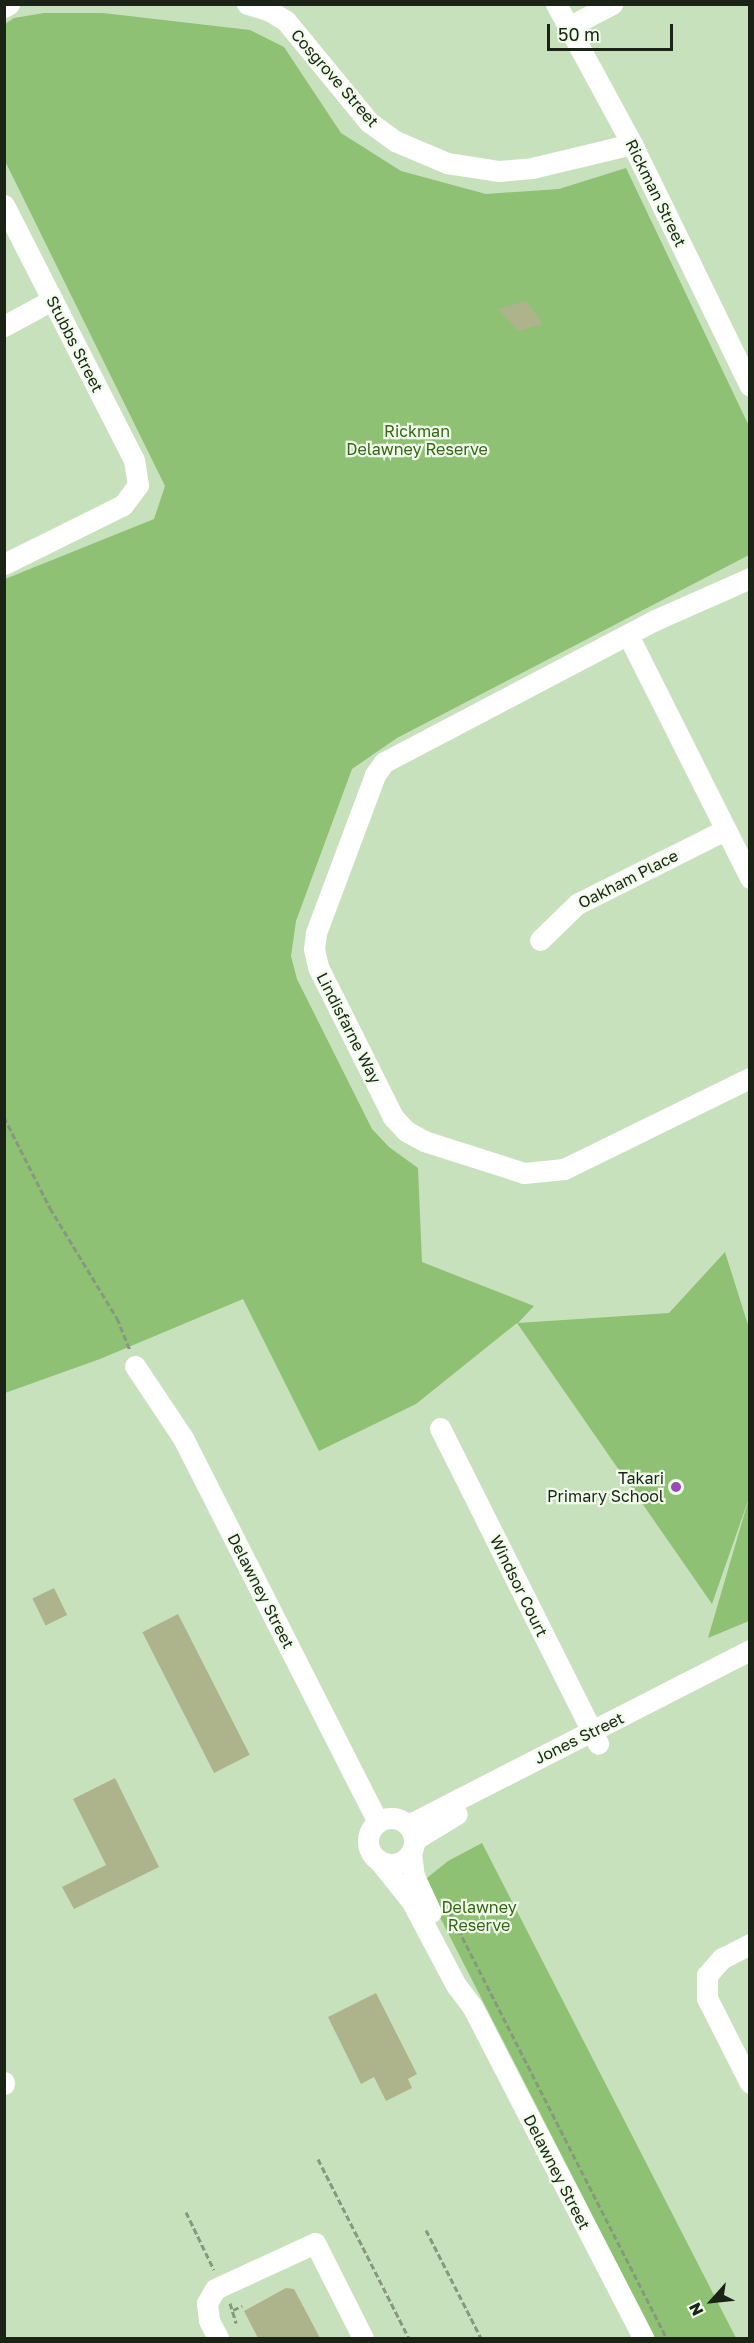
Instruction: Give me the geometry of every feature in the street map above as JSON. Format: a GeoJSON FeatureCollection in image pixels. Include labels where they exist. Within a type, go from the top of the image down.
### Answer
{"type":"FeatureCollection","features":[{"type":"Feature","properties":{"kind":"street"},"geometry":{"type":"LineString","coordinates":[[4,7],[9,4]]}},
{"type":"Feature","properties":{"kind":"street","name":"Cosgrove Street"},"geometry":{"type":"LineString","coordinates":[[246,4],[268,10],[286,21],[369,122],[395,141],[447,163],[500,171],[532,168],[633,144]]}},
{"type":"Feature","properties":{"kind":"street","name":"Rickman Street"},"geometry":{"type":"LineString","coordinates":[[556,4],[633,144],[750,386]]}},
{"type":"Feature","properties":{"kind":"street"},"geometry":{"type":"LineString","coordinates":[[568,27],[612,4]]}},
{"type":"Feature","properties":{"kind":"street","name":"Stubbs Street"},"geometry":{"type":"LineString","coordinates":[[4,205],[134,460],[138,485],[123,505],[4,564]]}},
{"type":"Feature","properties":{"kind":"street"},"geometry":{"type":"LineString","coordinates":[[4,326],[52,300]]}},
{"type":"Feature","properties":{"kind":"street","name":"Lindisfarne Way"},"geometry":{"type":"LineString","coordinates":[[750,578],[628,635],[384,762],[375,775],[316,933],[318,968],[393,1117],[406,1131],[524,1173],[564,1169],[750,1078]]}},
{"type":"Feature","properties":{"kind":"street"},"geometry":{"type":"LineString","coordinates":[[628,635],[750,878]]}},
{"type":"Feature","properties":{"kind":"street","name":"Oakham Place"},"geometry":{"type":"LineString","coordinates":[[540,940],[577,904],[725,830]]}},
{"type":"Feature","properties":{"kind":"street","name":"Delawney Street"},"geometry":{"type":"LineString","coordinates":[[135,1366],[183,1438],[378,1821]]}},
{"type":"Feature","properties":{"kind":"street","name":"Windsor Court"},"geometry":{"type":"LineString","coordinates":[[440,1428],[595,1738]]}},
{"type":"Feature","properties":{"kind":"street","name":"Jones Street"},"geometry":{"type":"LineString","coordinates":[[380,1862],[393,1864],[411,1840],[750,1650]]}},
{"type":"Feature","properties":{"kind":"street","name":"Jones Street"},"geometry":{"type":"LineString","coordinates":[[595,1738],[750,1666]]}},
{"type":"Feature","properties":{"kind":"street"},"geometry":{"type":"LineString","coordinates":[[380,1862],[372,1856],[368,1840],[378,1821],[390,1818],[411,1840]]}},
{"type":"Feature","properties":{"kind":"street","name":"Delawney Street"},"geometry":{"type":"LineString","coordinates":[[411,1840],[414,1876],[467,1982],[472,2006]]}},
{"type":"Feature","properties":{"kind":"street","name":"Delawney Street"},"geometry":{"type":"LineString","coordinates":[[380,1862],[412,1902],[456,1985],[472,2006],[643,2338]]}},
{"type":"Feature","properties":{"kind":"street"},"geometry":{"type":"LineString","coordinates":[[750,1944],[722,1958],[707,1975],[707,1998],[750,2082]]}},
{"type":"Feature","properties":{"kind":"street"},"geometry":{"type":"LineString","coordinates":[[218,2338],[208,2320],[207,2303],[215,2289],[315,2243],[363,2338]]}},
{"type":"Feature","properties":{"kind":"path"},"geometry":{"type":"LineString","coordinates":[[4,1117],[50,1208],[117,1318],[135,1366]]}},
{"type":"Feature","properties":{"kind":"path"},"geometry":{"type":"LineString","coordinates":[[450,1912],[667,2338]]}},
{"type":"Feature","properties":{"kind":"path"},"geometry":{"type":"LineString","coordinates":[[318,2159],[409,2338]]}},
{"type":"Feature","properties":{"kind":"path"},"geometry":{"type":"LineString","coordinates":[[426,2230],[481,2338]]}},
{"type":"Feature","properties":{"kind":"path"},"geometry":{"type":"LineString","coordinates":[[233,2310],[242,2306]]}},
{"type":"Feature","properties":{"kind":"green space","name":"Rickman Delawney Reserve"},"geometry":{"type":"Polygon","coordinates":[[[44,13],[103,13],[250,30],[284,47],[341,133],[401,171],[486,194],[559,189],[626,168],[749,426],[749,555],[397,738],[352,769],[296,921],[291,956],[297,979],[372,1129],[389,1147],[418,1168],[422,1262],[534,1306],[518,1323],[669,1313],[725,1252],[749,1328],[750,1495],[712,1604],[517,1323],[416,1404],[319,1451],[243,1299],[100,1359],[5,1393],[5,579],[154,519],[165,486],[5,161],[5,24],[14,18],[44,13]]]}},
{"type":"Feature","properties":{"kind":"green space"},"geometry":{"type":"Polygon","coordinates":[[[749,1498],[749,1621],[708,1638],[749,1498]]]}},
{"type":"Feature","properties":{"kind":"green space","name":"Delawney Reserve"},"geometry":{"type":"Polygon","coordinates":[[[482,1843],[736,2338],[655,2338],[422,1882],[448,1861],[482,1843]]]}},
{"type":"Feature","properties":{"kind":"building"},"geometry":{"type":"Polygon","coordinates":[[[526,301],[543,324],[518,331],[498,309],[526,301]]]}},
{"type":"Feature","properties":{"kind":"building"},"geometry":{"type":"Polygon","coordinates":[[[54,1588],[67,1615],[46,1625],[32,1599],[54,1588]]]}},
{"type":"Feature","properties":{"kind":"building"},"geometry":{"type":"Polygon","coordinates":[[[178,1614],[250,1755],[214,1773],[142,1632],[178,1614]]]}},
{"type":"Feature","properties":{"kind":"building"},"geometry":{"type":"Polygon","coordinates":[[[115,1778],[159,1867],[74,1909],[62,1887],[106,1865],[73,1799],[115,1778]]]}},
{"type":"Feature","properties":{"kind":"building"},"geometry":{"type":"Polygon","coordinates":[[[376,1993],[417,2074],[408,2079],[412,2088],[386,2101],[374,2077],[361,2084],[328,2017],[376,1993]]]}},
{"type":"Feature","properties":{"kind":"building"},"geometry":{"type":"Polygon","coordinates":[[[286,2288],[294,2289],[320,2338],[258,2338],[244,2311],[286,2288]]]}},
{"type":"Feature","properties":{"kind":"place","name":"Takari Primary School"},"geometry":{"type":"Point","coordinates":[676,1487]}}]}
